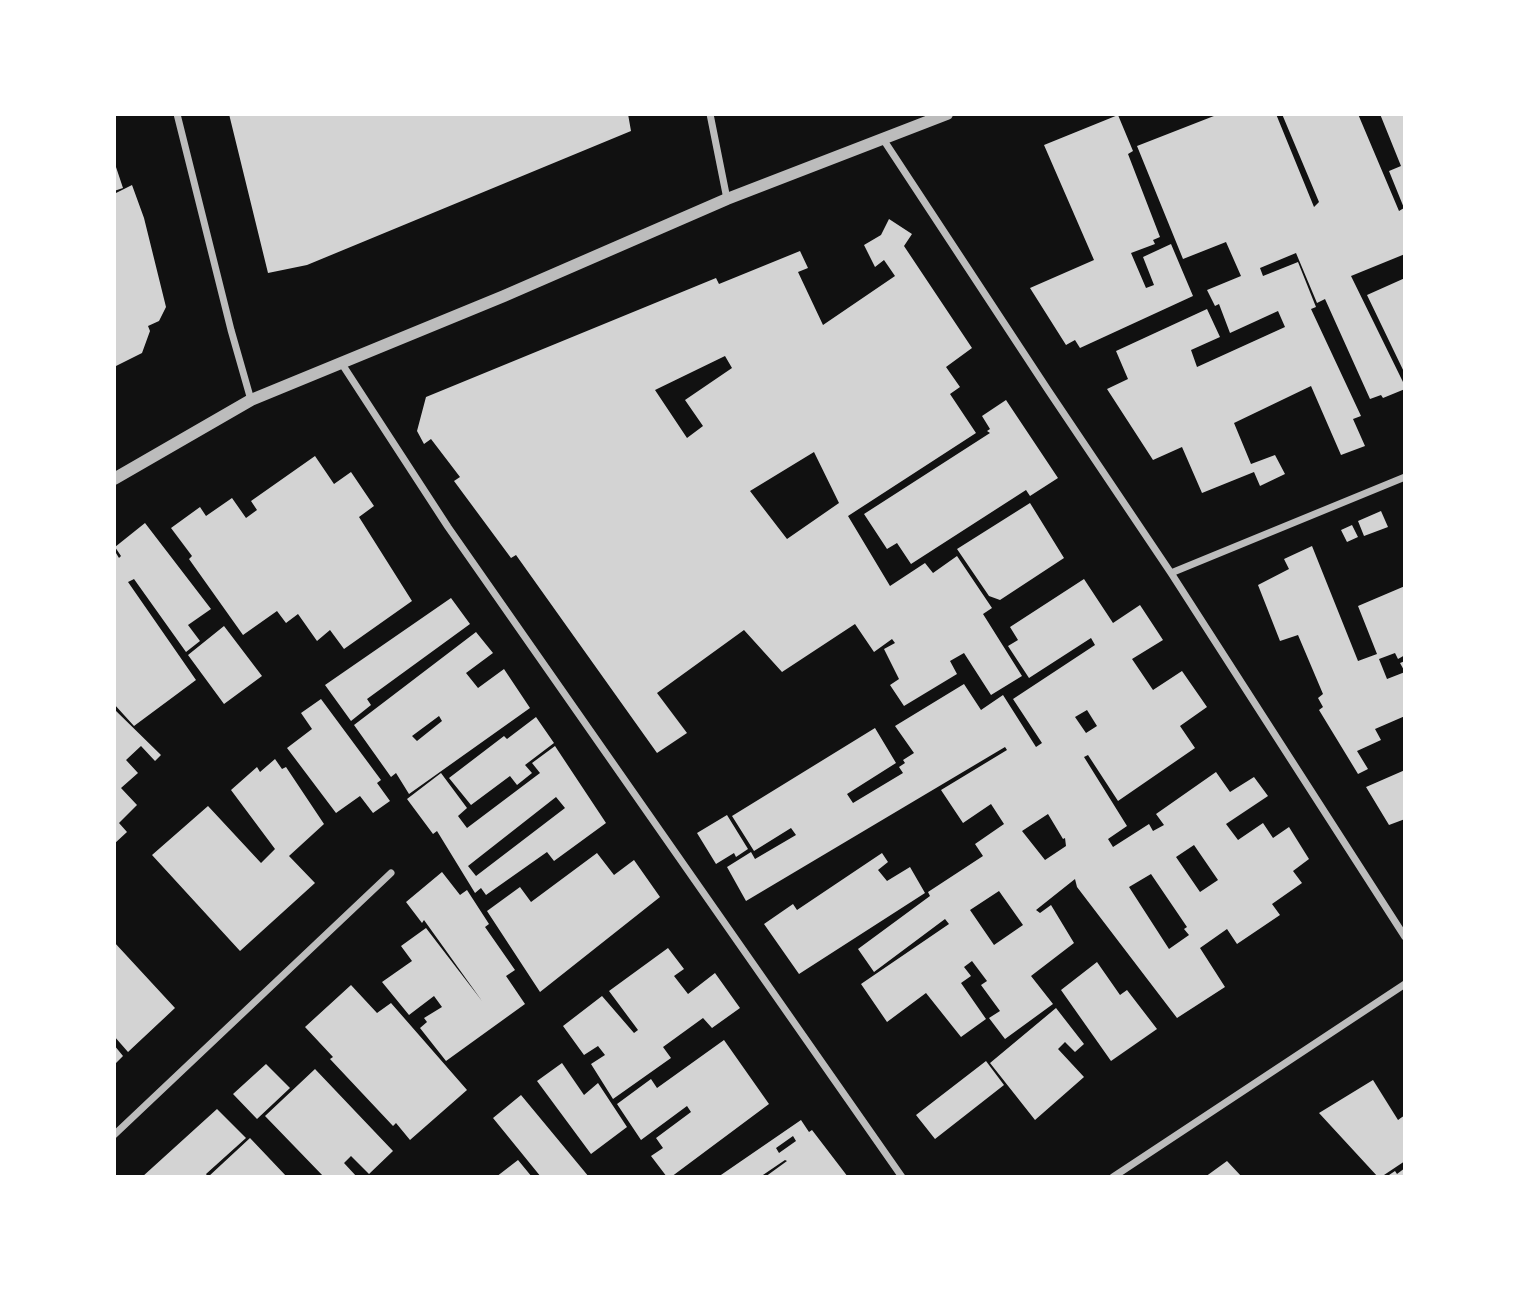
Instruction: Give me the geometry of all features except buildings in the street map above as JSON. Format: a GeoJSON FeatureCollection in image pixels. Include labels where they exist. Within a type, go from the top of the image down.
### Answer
{"type":"FeatureCollection","features":[{"type":"Feature","properties":{"kind":"street"},"geometry":{"type":"LineString","coordinates":[[177,114],[251,400]]}},
{"type":"Feature","properties":{"kind":"street"},"geometry":{"type":"LineString","coordinates":[[710,114],[727,199]]}},
{"type":"Feature","properties":{"kind":"street"},"geometry":{"type":"LineString","coordinates":[[114,479],[251,400],[342,364],[727,199],[947,114]]}},
{"type":"Feature","properties":{"kind":"street"},"geometry":{"type":"LineString","coordinates":[[883,139],[1171,573],[1405,937]]}},
{"type":"Feature","properties":{"kind":"street"},"geometry":{"type":"LineString","coordinates":[[342,364],[448,527],[902,1177]]}},
{"type":"Feature","properties":{"kind":"street"},"geometry":{"type":"LineString","coordinates":[[1171,573],[1405,477]]}},
{"type":"Feature","properties":{"kind":"street"},"geometry":{"type":"LineString","coordinates":[[114,1135],[391,873]]}},
{"type":"Feature","properties":{"kind":"street"},"geometry":{"type":"LineString","coordinates":[[1113,1177],[1405,984]]}}]}
